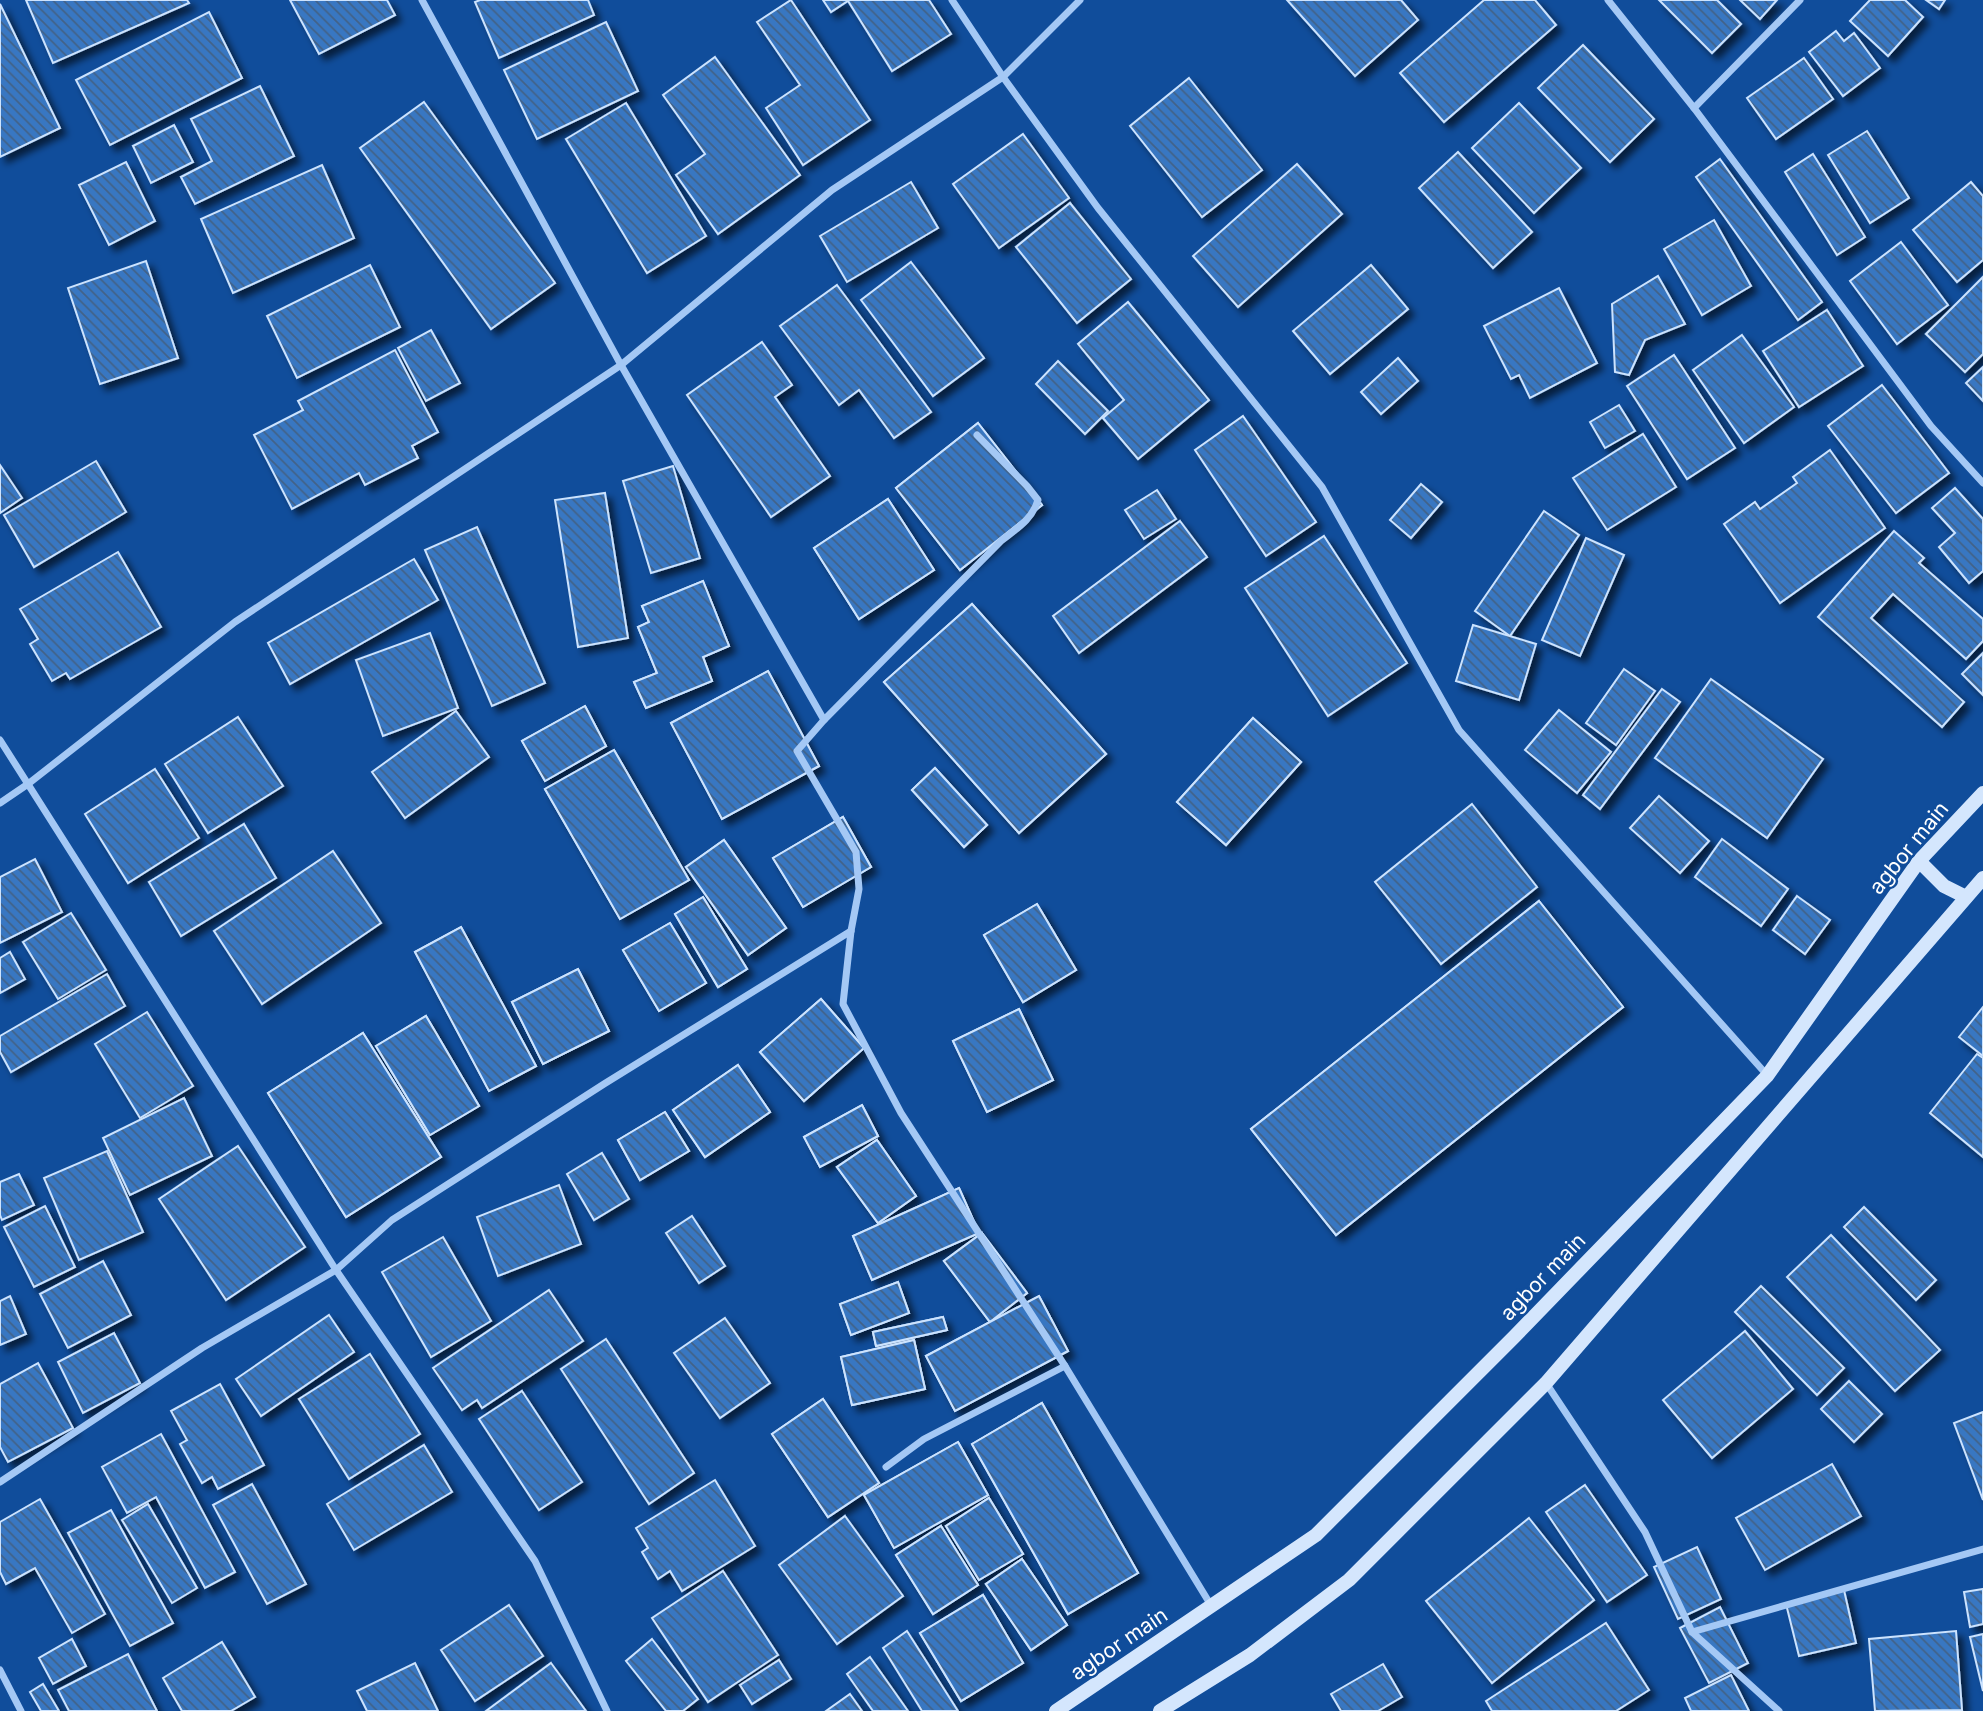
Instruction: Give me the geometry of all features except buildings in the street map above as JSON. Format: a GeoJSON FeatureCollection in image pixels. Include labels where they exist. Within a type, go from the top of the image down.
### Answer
{"type":"FeatureCollection","features":[{"type":"Feature","properties":{"kind":"main road","name":"agbor main"},"geometry":{"type":"LineString","coordinates":[[1056,1711],[1316,1535],[1514,1337],[1767,1076],[1919,861],[1983,793]]}},
{"type":"Feature","properties":{"kind":"main road"},"geometry":{"type":"LineString","coordinates":[[1919,861],[1944,886],[1966,897]]}},
{"type":"Feature","properties":{"kind":"main road"},"geometry":{"type":"LineString","coordinates":[[1160,1711],[1250,1655],[1349,1580],[1546,1383],[1983,878]]}},
{"type":"Feature","properties":{"kind":"street"},"geometry":{"type":"LineString","coordinates":[[422,0],[621,365],[824,720]]}},
{"type":"Feature","properties":{"kind":"street"},"geometry":{"type":"LineString","coordinates":[[952,0],[1098,208],[1322,487],[1459,730],[1767,1076]]}},
{"type":"Feature","properties":{"kind":"street"},"geometry":{"type":"LineString","coordinates":[[0,803],[235,622],[621,365],[832,190],[1003,76],[1080,0]]}},
{"type":"Feature","properties":{"kind":"street"},"geometry":{"type":"LineString","coordinates":[[1608,0],[1694,108],[1931,426],[1983,483]]}},
{"type":"Feature","properties":{"kind":"street"},"geometry":{"type":"LineString","coordinates":[[1694,108],[1800,0]]}},
{"type":"Feature","properties":{"kind":"street"},"geometry":{"type":"LineString","coordinates":[[977,435],[1038,500],[1034,512],[1001,541],[824,720],[797,751],[856,852],[859,889],[851,931],[843,1004],[901,1113],[1065,1366],[1212,1607]]}},
{"type":"Feature","properties":{"kind":"street"},"geometry":{"type":"LineString","coordinates":[[0,740],[336,1269],[535,1561],[607,1711]]}},
{"type":"Feature","properties":{"kind":"street"},"geometry":{"type":"LineString","coordinates":[[0,1482],[202,1348],[336,1269],[392,1220],[604,1084],[851,931]]}},
{"type":"Feature","properties":{"kind":"street"},"geometry":{"type":"LineString","coordinates":[[886,1467],[924,1439],[1065,1366]]}},
{"type":"Feature","properties":{"kind":"street"},"geometry":{"type":"LineString","coordinates":[[1546,1383],[1645,1532],[1692,1632],[1779,1711]]}},
{"type":"Feature","properties":{"kind":"street"},"geometry":{"type":"LineString","coordinates":[[1692,1632],[1983,1549]]}},
{"type":"Feature","properties":{"kind":"street"},"geometry":{"type":"LineString","coordinates":[[0,1670],[21,1711]]}}]}
